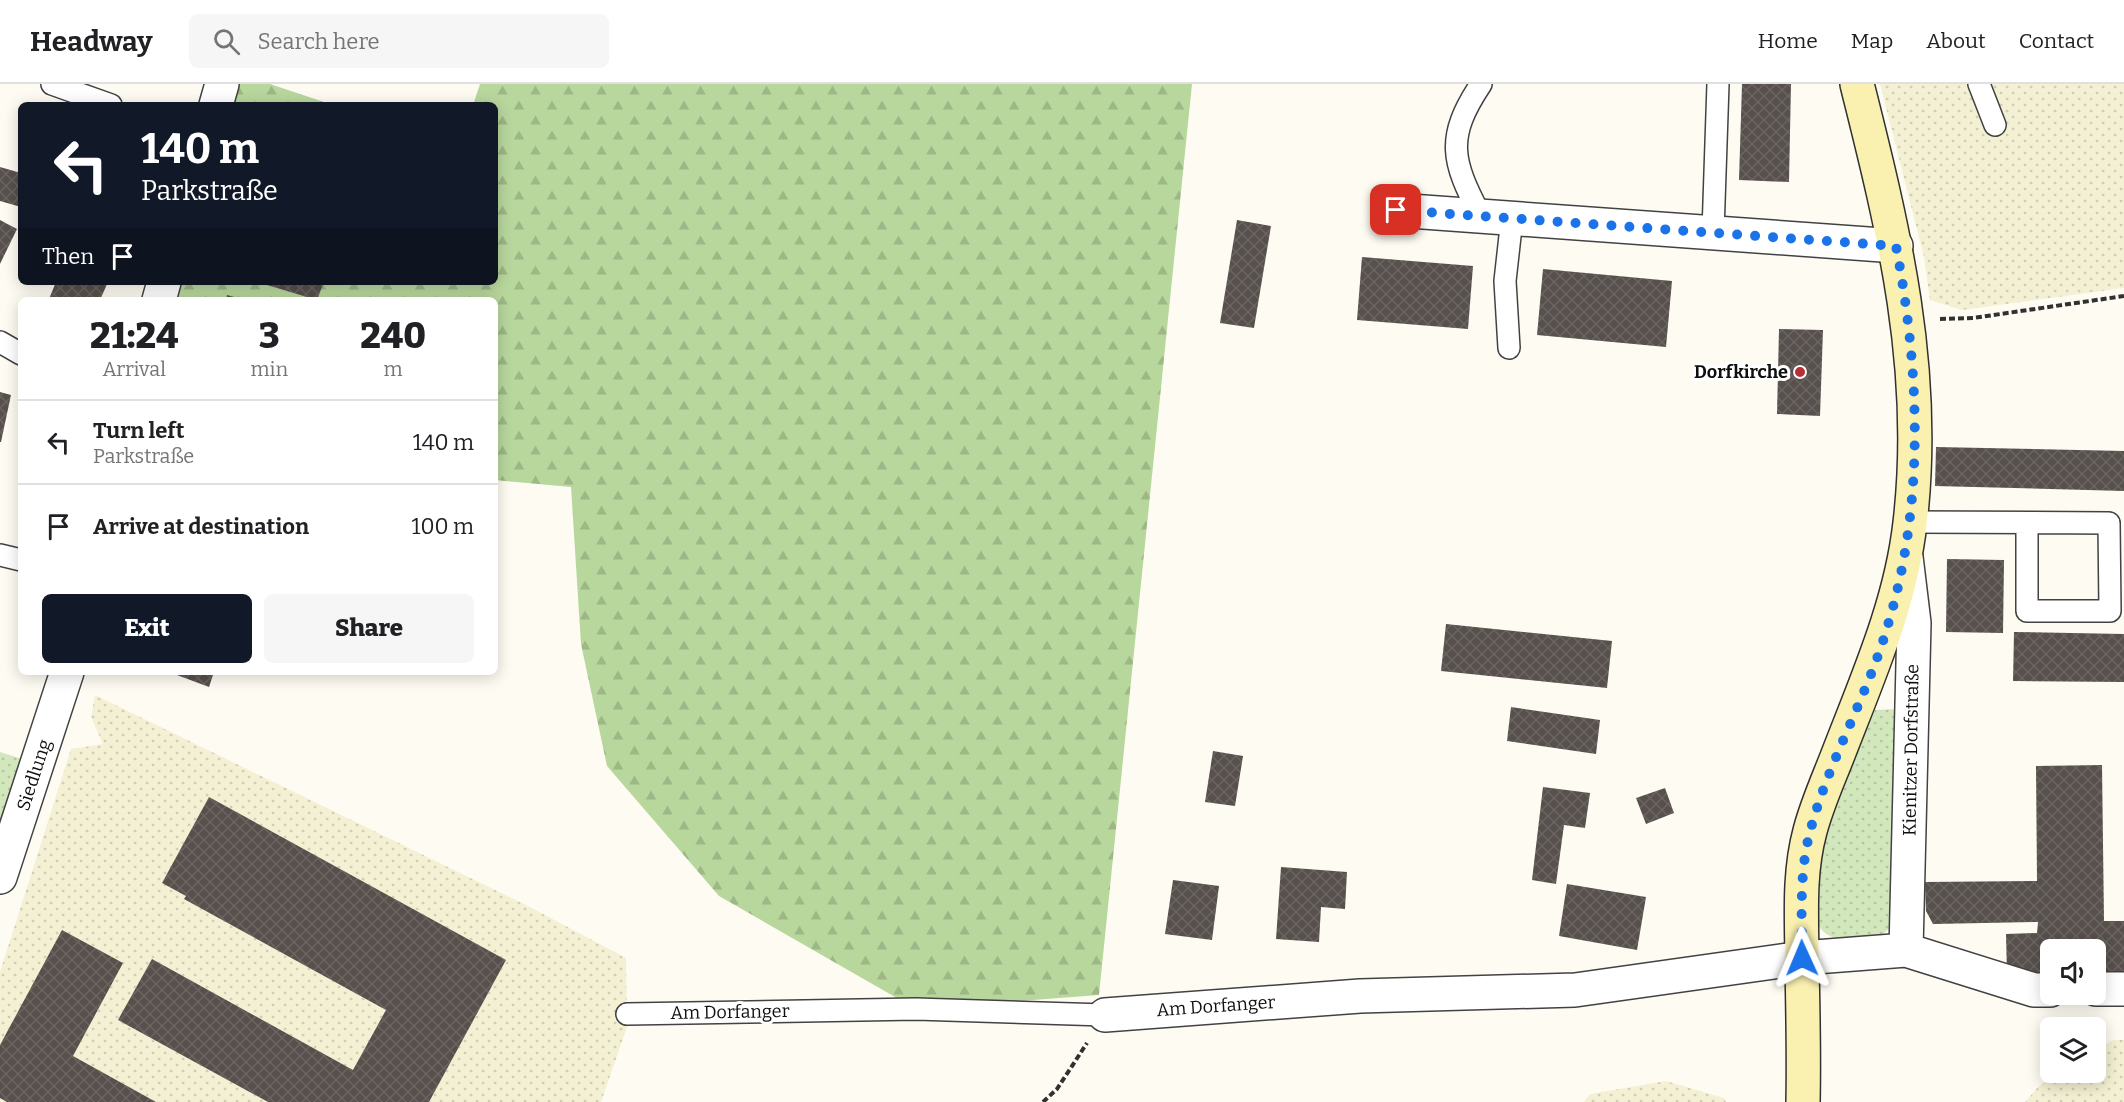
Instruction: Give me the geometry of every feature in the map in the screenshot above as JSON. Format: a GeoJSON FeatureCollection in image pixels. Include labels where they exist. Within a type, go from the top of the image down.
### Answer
{"type":"FeatureCollection","features":[{"type":"Feature","properties":{"kind":"street"},"geometry":{"type":"LineString","coordinates":[[217,102],[222,84]]}},
{"type":"Feature","properties":{"kind":"street","name":"Kienitzer Dorfstraße"},"geometry":{"type":"LineString","coordinates":[[1857,84],[1896,246],[1909,321],[1915,442],[1908,537],[1914,623],[1906,950]]}},
{"type":"Feature","properties":{"kind":"street"},"geometry":{"type":"LineString","coordinates":[[1396,210],[1896,246]]}},
{"type":"Feature","properties":{"kind":"street","name":"Kienitzer Dorfstraße"},"geometry":{"type":"LineString","coordinates":[[1803,1102],[1802,880],[1810,831],[1887,629],[1908,537]]}},
{"type":"Feature","properties":{"kind":"street","name":"Siedlung"},"geometry":{"type":"LineString","coordinates":[[0,877],[66,675]]}},
{"type":"Feature","properties":{"kind":"street"},"geometry":{"type":"LineString","coordinates":[[1906,950],[2040,990]]}},
{"type":"Feature","properties":{"kind":"street","name":"Am Dorfanger"},"geometry":{"type":"LineString","coordinates":[[1105,1015],[1360,996],[1575,990],[1802,958],[1906,950]]}},
{"type":"Feature","properties":{"kind":"street"},"geometry":{"type":"LineString","coordinates":[[2106,989],[2124,989]]}},
{"type":"Feature","properties":{"kind":"lane"},"geometry":{"type":"LineString","coordinates":[[52,84],[103,102]]}},
{"type":"Feature","properties":{"kind":"lane"},"geometry":{"type":"LineString","coordinates":[[1481,84],[1467,105],[1454,151],[1464,184],[1496,217],[1505,281],[1509,348]]}},
{"type":"Feature","properties":{"kind":"lane"},"geometry":{"type":"LineString","coordinates":[[1713,232],[1718,84]]}},
{"type":"Feature","properties":{"kind":"lane"},"geometry":{"type":"LineString","coordinates":[[1980,84],[1995,125]]}},
{"type":"Feature","properties":{"kind":"lane"},"geometry":{"type":"LineString","coordinates":[[0,342],[18,352]]}},
{"type":"Feature","properties":{"kind":"lane"},"geometry":{"type":"LineString","coordinates":[[1908,537],[2027,523],[2109,523],[2110,611],[2027,611],[2027,523]]}},
{"type":"Feature","properties":{"kind":"lane"},"geometry":{"type":"LineString","coordinates":[[0,555],[18,559]]}},
{"type":"Feature","properties":{"kind":"lane","name":"Am Dorfanger"},"geometry":{"type":"LineString","coordinates":[[627,1014],[916,1009],[1105,1015]]}},
{"type":"Feature","properties":{"kind":"path"},"geometry":{"type":"LineString","coordinates":[[1909,321],[1973,318],[2124,296]]}},
{"type":"Feature","properties":{"kind":"path"},"geometry":{"type":"LineString","coordinates":[[1042,1102],[1057,1089],[1105,1015]]}},
{"type":"Feature","properties":{"kind":"shaded area"},"geometry":{"type":"Polygon","coordinates":[[[1880,84],[2124,84],[2124,288],[1962,310],[1930,300],[1924,257],[1880,84]]]}},
{"type":"Feature","properties":{"kind":"shaded area"},"geometry":{"type":"Polygon","coordinates":[[[95,695],[528,906],[626,958],[627,1027],[601,1102],[0,1102],[0,972],[71,749],[103,744],[91,717],[95,695]]]}},
{"type":"Feature","properties":{"kind":"shaded area"},"geometry":{"type":"Polygon","coordinates":[[[2113,1040],[2124,1040],[2124,1102],[2025,1102],[2044,1083],[2106,1083],[2106,1045],[2113,1040]]]}},
{"type":"Feature","properties":{"kind":"shaded area"},"geometry":{"type":"Polygon","coordinates":[[[1666,1081],[1724,1098],[1726,1102],[1584,1102],[1590,1094],[1666,1081]]]}},
{"type":"Feature","properties":{"kind":"green space"},"geometry":{"type":"Polygon","coordinates":[[[222,84],[270,84],[324,102],[217,102],[222,84]]]}},
{"type":"Feature","properties":{"kind":"green space"},"geometry":{"type":"Polygon","coordinates":[[[480,84],[1192,84],[1099,995],[916,1009],[719,896],[607,766],[581,644],[571,487],[498,480],[498,297],[160,297],[163,285],[498,285],[498,102],[474,102],[480,84]]]}},
{"type":"Feature","properties":{"kind":"green space"},"geometry":{"type":"Polygon","coordinates":[[[1897,709],[1897,915],[1885,933],[1876,938],[1848,940],[1836,938],[1821,929],[1815,916],[1820,865],[1825,842],[1847,775],[1875,710],[1897,709]]]}},
{"type":"Feature","properties":{"kind":"green space"},"geometry":{"type":"Polygon","coordinates":[[[0,752],[38,764],[0,855],[0,752]]]}},
{"type":"Feature","properties":{"kind":"building"},"geometry":{"type":"Polygon","coordinates":[[[1742,84],[1791,84],[1789,182],[1739,180],[1742,84]]]}},
{"type":"Feature","properties":{"kind":"building"},"geometry":{"type":"Polygon","coordinates":[[[0,167],[18,172],[18,206],[0,201],[0,167]]]}},
{"type":"Feature","properties":{"kind":"building"},"geometry":{"type":"Polygon","coordinates":[[[0,220],[17,229],[0,264],[0,220]]]}},
{"type":"Feature","properties":{"kind":"building"},"geometry":{"type":"Polygon","coordinates":[[[1237,220],[1271,226],[1254,328],[1220,323],[1237,220]]]}},
{"type":"Feature","properties":{"kind":"building"},"geometry":{"type":"Polygon","coordinates":[[[1362,257],[1473,266],[1468,329],[1357,320],[1362,257]]]}},
{"type":"Feature","properties":{"kind":"building"},"geometry":{"type":"Polygon","coordinates":[[[1543,269],[1672,281],[1666,347],[1537,335],[1543,269]]]}},
{"type":"Feature","properties":{"kind":"building"},"geometry":{"type":"Polygon","coordinates":[[[55,285],[107,285],[101,297],[50,297],[55,285]]]}},
{"type":"Feature","properties":{"kind":"building"},"geometry":{"type":"Polygon","coordinates":[[[267,285],[323,285],[318,297],[307,297],[267,285]]]}},
{"type":"Feature","properties":{"kind":"building","name":"Dorfkirche"},"geometry":{"type":"Polygon","coordinates":[[[1779,329],[1823,330],[1820,416],[1777,414],[1779,329]]]}},
{"type":"Feature","properties":{"kind":"building"},"geometry":{"type":"Polygon","coordinates":[[[0,392],[11,395],[1,442],[0,442],[0,392]]]}},
{"type":"Feature","properties":{"kind":"building"},"geometry":{"type":"Polygon","coordinates":[[[1936,447],[2124,451],[2124,491],[1935,486],[1936,447]]]}},
{"type":"Feature","properties":{"kind":"building"},"geometry":{"type":"Polygon","coordinates":[[[1947,559],[2004,560],[2003,633],[1946,632],[1947,559]]]}},
{"type":"Feature","properties":{"kind":"building"},"geometry":{"type":"Polygon","coordinates":[[[1446,624],[1612,641],[1607,688],[1441,671],[1446,624]]]}},
{"type":"Feature","properties":{"kind":"building"},"geometry":{"type":"Polygon","coordinates":[[[2014,632],[2124,634],[2124,682],[2013,681],[2014,632]]]}},
{"type":"Feature","properties":{"kind":"building"},"geometry":{"type":"Polygon","coordinates":[[[177,675],[213,675],[209,687],[177,675]]]}},
{"type":"Feature","properties":{"kind":"building"},"geometry":{"type":"Polygon","coordinates":[[[1511,707],[1600,720],[1596,754],[1507,741],[1511,707]]]}},
{"type":"Feature","properties":{"kind":"building"},"geometry":{"type":"Polygon","coordinates":[[[1213,751],[1243,756],[1235,806],[1205,802],[1213,751]]]}},
{"type":"Feature","properties":{"kind":"building"},"geometry":{"type":"Polygon","coordinates":[[[2102,765],[2104,921],[2124,921],[2124,973],[2106,974],[2106,939],[2040,939],[2040,974],[2007,975],[2006,934],[2037,933],[2038,922],[1933,924],[1926,911],[1925,882],[2037,881],[2036,766],[2102,765]]]}},
{"type":"Feature","properties":{"kind":"building"},"geometry":{"type":"Polygon","coordinates":[[[1543,787],[1590,793],[1585,828],[1564,825],[1556,884],[1532,880],[1543,787]]]}},
{"type":"Feature","properties":{"kind":"building"},"geometry":{"type":"Polygon","coordinates":[[[1665,788],[1674,813],[1646,824],[1636,798],[1665,788]]]}},
{"type":"Feature","properties":{"kind":"building"},"geometry":{"type":"Polygon","coordinates":[[[209,797],[506,960],[429,1102],[268,1102],[118,1020],[152,959],[353,1070],[386,1010],[184,899],[186,896],[162,883],[209,797]]]}},
{"type":"Feature","properties":{"kind":"building"},"geometry":{"type":"Polygon","coordinates":[[[1281,867],[1347,872],[1345,909],[1321,907],[1319,942],[1276,939],[1281,867]]]}},
{"type":"Feature","properties":{"kind":"building"},"geometry":{"type":"Polygon","coordinates":[[[1173,880],[1219,886],[1212,940],[1165,934],[1173,880]]]}},
{"type":"Feature","properties":{"kind":"building"},"geometry":{"type":"Polygon","coordinates":[[[1567,884],[1646,897],[1637,950],[1559,936],[1567,884]]]}},
{"type":"Feature","properties":{"kind":"building"},"geometry":{"type":"Polygon","coordinates":[[[62,930],[123,963],[73,1056],[156,1102],[7,1102],[0,1098],[0,1045],[62,930]]]}},
{"type":"Feature","properties":{"kind":"place","name":"Dorfkirche"},"geometry":{"type":"Point","coordinates":[1800,372]}},
{"type":"Feature","properties":{"kind":"route"},"geometry":{"type":"LineString","coordinates":[[1396,210],[1896,246],[1909,321],[1913,382],[1915,442],[1910,522],[1906,552],[1887,629],[1810,831],[1802,880],[1802,958]]}}]}
